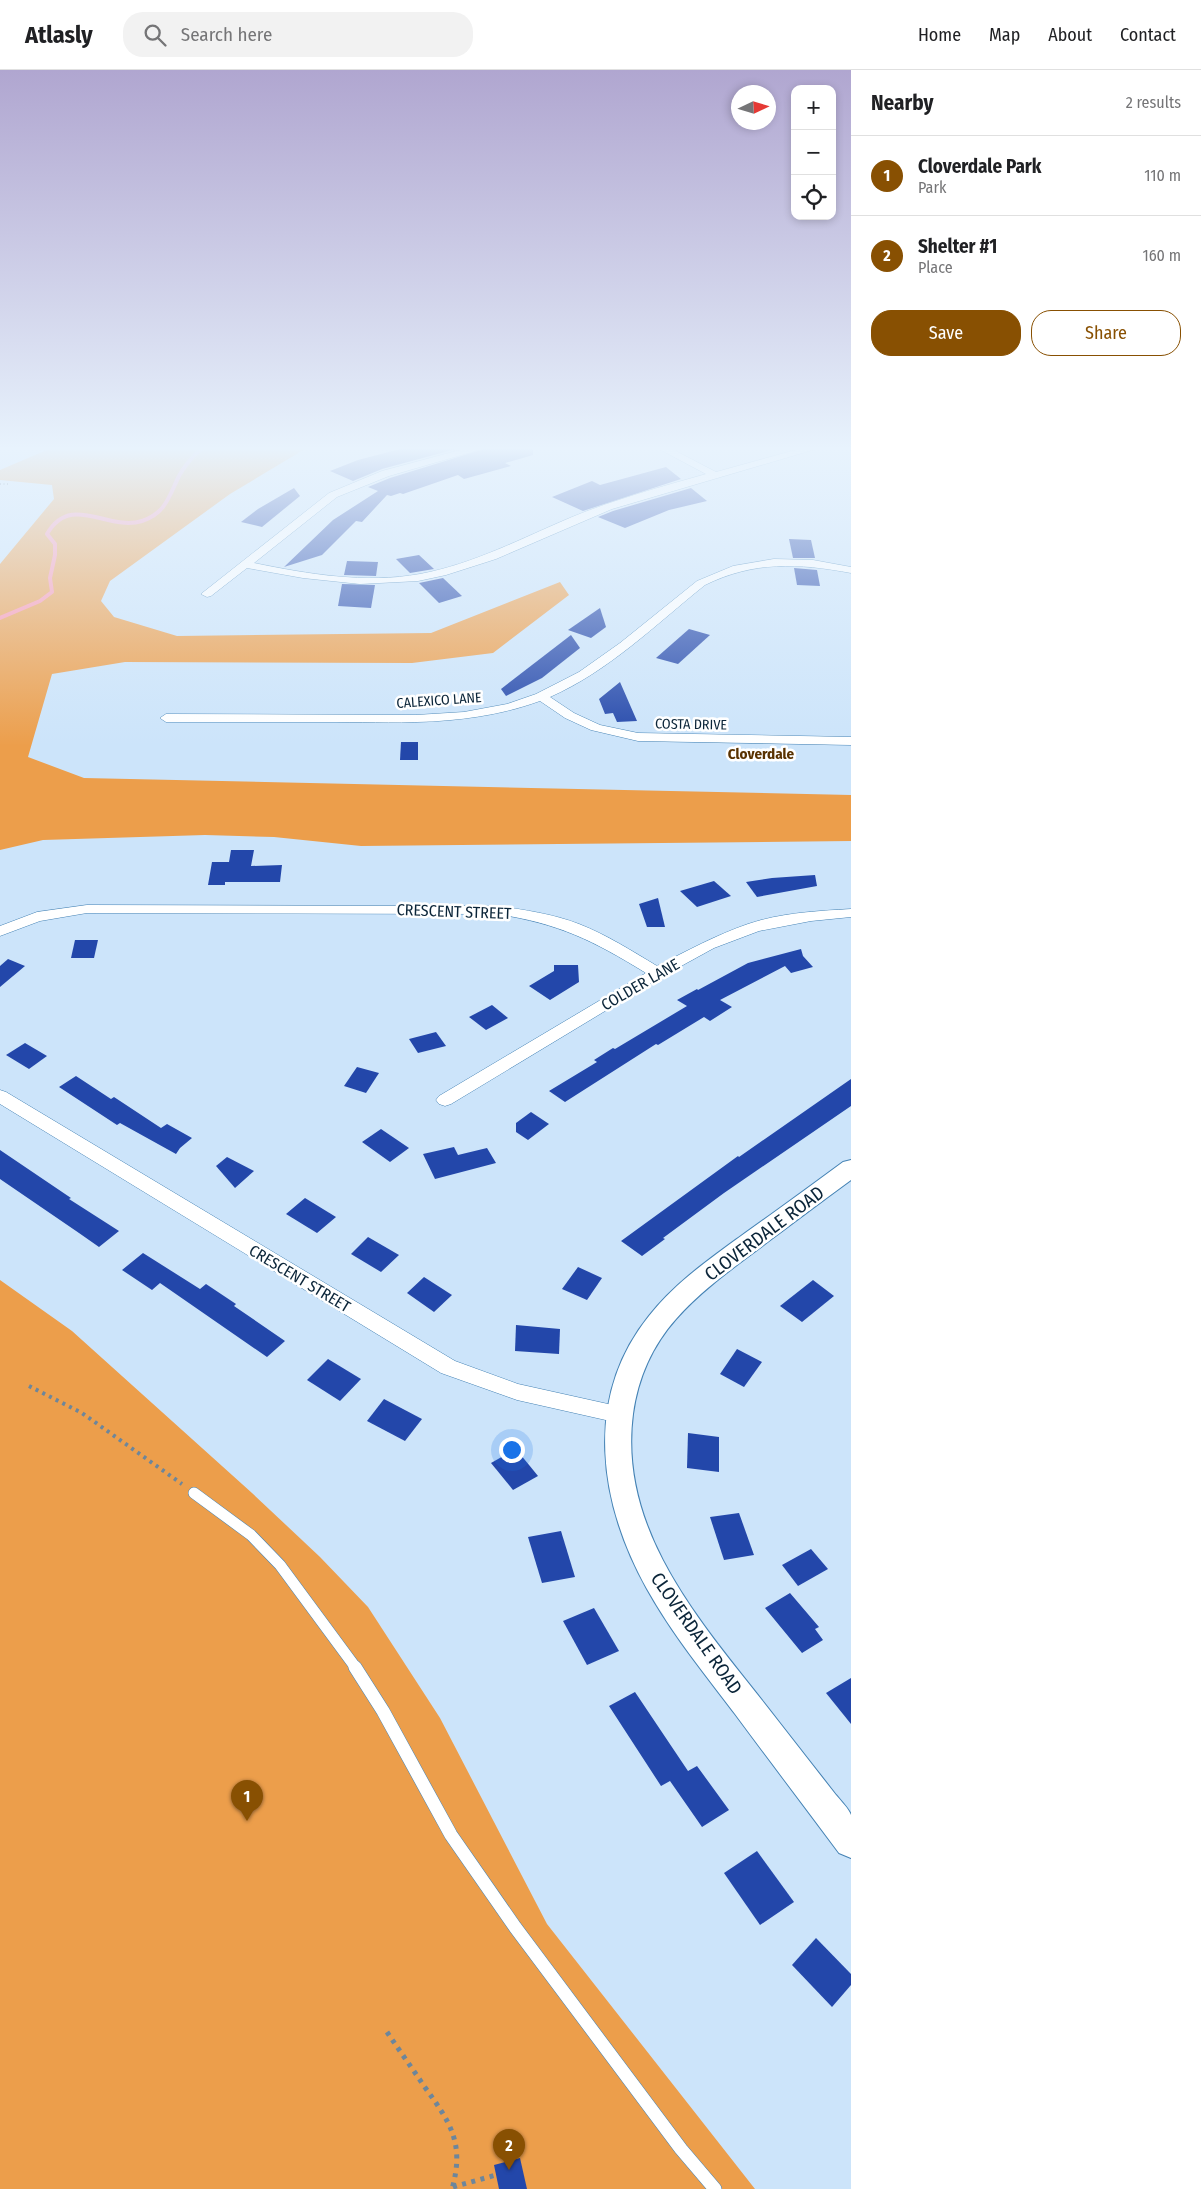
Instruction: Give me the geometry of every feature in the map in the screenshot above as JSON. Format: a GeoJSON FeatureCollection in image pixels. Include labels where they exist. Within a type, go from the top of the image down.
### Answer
{"type":"FeatureCollection","features":[{"type":"Feature","properties":{"kind":"street"},"geometry":{"type":"LineString","coordinates":[[207,594],[265,548]]}},
{"type":"Feature","properties":{"kind":"street"},"geometry":{"type":"LineString","coordinates":[[245,564],[347,581],[380,581],[421,577],[476,562],[510,548]]}},
{"type":"Feature","properties":{"kind":"street","name":"CALEXICO LANE"},"geometry":{"type":"LineString","coordinates":[[166,718],[443,718],[494,711],[542,697],[594,668],[701,583],[710,578],[738,568],[776,562],[811,563],[851,570]]}},
{"type":"Feature","properties":{"kind":"street","name":"COSTA DRIVE"},"geometry":{"type":"LineString","coordinates":[[542,697],[579,722],[604,731],[632,737],[656,739],[851,741]]}},
{"type":"Feature","properties":{"kind":"street","name":"CRESCENT STREET"},"geometry":{"type":"LineString","coordinates":[[0,931],[37,918],[87,908],[497,910],[525,914],[578,929],[657,973]]}},
{"type":"Feature","properties":{"kind":"street","name":"COLDER LANE"},"geometry":{"type":"LineString","coordinates":[[445,1100],[657,973],[710,945],[755,927],[802,917],[851,913]]}},
{"type":"Feature","properties":{"kind":"street","name":"CRESCENT STREET"},"geometry":{"type":"LineString","coordinates":[[0,1096],[448,1367],[517,1392],[619,1414]]}},
{"type":"Feature","properties":{"kind":"street","name":"CLOVERDALE ROAD"},"geometry":{"type":"LineString","coordinates":[[851,1168],[676,1300],[655,1326],[637,1355],[625,1388],[619,1414],[618,1455],[623,1496],[636,1538],[657,1579],[693,1635],[851,1841]]}},
{"type":"Feature","properties":{"kind":"lane"},"geometry":{"type":"LineString","coordinates":[[194,1493],[251,1535],[280,1565],[321,1619],[352,1662],[383,1711],[451,1835],[515,1927],[675,2141],[715,2189]]}},
{"type":"Feature","properties":{"kind":"path"},"geometry":{"type":"LineString","coordinates":[[30,1386],[82,1414],[194,1493]]}},
{"type":"Feature","properties":{"kind":"path"},"geometry":{"type":"LineString","coordinates":[[387,2032],[448,2120],[454,2136],[457,2158],[452,2188],[496,2175]]}},
{"type":"Feature","properties":{"kind":"shaded area"},"geometry":{"type":"Polygon","coordinates":[[[13,548],[156,548],[110,581],[101,601],[114,617],[177,636],[431,633],[560,582],[569,595],[493,653],[412,663],[125,662],[52,674],[28,757],[84,778],[851,795],[851,841],[361,846],[274,837],[205,835],[43,840],[0,850],[0,564],[13,548]]]}},
{"type":"Feature","properties":{"kind":"shaded area"},"geometry":{"type":"Polygon","coordinates":[[[0,1280],[72,1331],[252,1493],[320,1557],[368,1607],[440,1718],[547,1924],[755,2189],[0,2189],[0,1280]]]}},
{"type":"Feature","properties":{"kind":"building"},"geometry":{"type":"Polygon","coordinates":[[[304,548],[329,548],[322,555],[284,567],[304,548]]]}},
{"type":"Feature","properties":{"kind":"building"},"geometry":{"type":"Polygon","coordinates":[[[791,548],[813,548],[815,558],[793,558],[791,548]]]}},
{"type":"Feature","properties":{"kind":"building"},"geometry":{"type":"Polygon","coordinates":[[[419,555],[434,569],[410,573],[396,559],[419,555]]]}},
{"type":"Feature","properties":{"kind":"building"},"geometry":{"type":"Polygon","coordinates":[[[347,561],[378,562],[376,576],[344,575],[347,561]]]}},
{"type":"Feature","properties":{"kind":"building"},"geometry":{"type":"Polygon","coordinates":[[[794,568],[817,570],[820,586],[797,585],[794,568]]]}},
{"type":"Feature","properties":{"kind":"building"},"geometry":{"type":"Polygon","coordinates":[[[443,578],[462,596],[439,603],[419,583],[443,578]]]}},
{"type":"Feature","properties":{"kind":"building"},"geometry":{"type":"Polygon","coordinates":[[[342,584],[375,585],[371,608],[338,606],[342,584]]]}},
{"type":"Feature","properties":{"kind":"building"},"geometry":{"type":"Polygon","coordinates":[[[600,608],[606,627],[591,638],[568,630],[600,608]]]}},
{"type":"Feature","properties":{"kind":"building"},"geometry":{"type":"Polygon","coordinates":[[[689,629],[710,635],[678,664],[656,658],[689,629]]]}},
{"type":"Feature","properties":{"kind":"building"},"geometry":{"type":"Polygon","coordinates":[[[571,635],[580,648],[542,678],[506,696],[501,689],[571,635]]]}},
{"type":"Feature","properties":{"kind":"building"},"geometry":{"type":"Polygon","coordinates":[[[620,682],[637,721],[617,722],[613,713],[605,714],[599,699],[620,682]]]}},
{"type":"Feature","properties":{"kind":"building"},"geometry":{"type":"Polygon","coordinates":[[[401,742],[418,742],[418,760],[400,760],[401,742]]]}},
{"type":"Feature","properties":{"kind":"building"},"geometry":{"type":"Polygon","coordinates":[[[231,850],[254,850],[251,866],[282,865],[280,882],[225,882],[225,885],[208,885],[212,862],[229,862],[231,850]]]}},
{"type":"Feature","properties":{"kind":"building"},"geometry":{"type":"Polygon","coordinates":[[[815,875],[817,886],[757,897],[746,882],[772,878],[815,875]]]}},
{"type":"Feature","properties":{"kind":"building"},"geometry":{"type":"Polygon","coordinates":[[[714,881],[731,896],[697,907],[680,891],[714,881]]]}},
{"type":"Feature","properties":{"kind":"building"},"geometry":{"type":"Polygon","coordinates":[[[658,898],[665,927],[647,927],[639,904],[658,898]]]}},
{"type":"Feature","properties":{"kind":"building"},"geometry":{"type":"Polygon","coordinates":[[[75,940],[98,940],[94,958],[71,958],[75,940]]]}},
{"type":"Feature","properties":{"kind":"building"},"geometry":{"type":"Polygon","coordinates":[[[801,949],[803,956],[813,967],[791,973],[785,966],[720,1000],[732,1007],[710,1021],[704,1017],[658,1045],[656,1044],[565,1102],[549,1091],[597,1062],[594,1060],[613,1048],[615,1049],[687,1006],[677,1000],[748,963],[801,949]]]}},
{"type":"Feature","properties":{"kind":"building"},"geometry":{"type":"Polygon","coordinates":[[[8,959],[25,966],[0,987],[0,966],[8,959]]]}},
{"type":"Feature","properties":{"kind":"building"},"geometry":{"type":"Polygon","coordinates":[[[554,965],[578,965],[579,982],[550,1000],[529,986],[554,971],[554,965]]]}},
{"type":"Feature","properties":{"kind":"building"},"geometry":{"type":"Polygon","coordinates":[[[492,1005],[508,1018],[486,1030],[469,1017],[492,1005]]]}},
{"type":"Feature","properties":{"kind":"building"},"geometry":{"type":"Polygon","coordinates":[[[436,1032],[446,1046],[418,1053],[409,1039],[436,1032]]]}},
{"type":"Feature","properties":{"kind":"building"},"geometry":{"type":"Polygon","coordinates":[[[25,1043],[47,1056],[29,1069],[6,1055],[25,1043]]]}},
{"type":"Feature","properties":{"kind":"building"},"geometry":{"type":"Polygon","coordinates":[[[357,1067],[379,1073],[366,1093],[344,1086],[357,1067]]]}},
{"type":"Feature","properties":{"kind":"building"},"geometry":{"type":"Polygon","coordinates":[[[76,1076],[111,1099],[114,1097],[161,1128],[167,1124],[192,1138],[176,1154],[120,1123],[117,1125],[59,1087],[76,1076]]]}},
{"type":"Feature","properties":{"kind":"building"},"geometry":{"type":"Polygon","coordinates":[[[851,1079],[851,1106],[724,1193],[642,1256],[621,1241],[738,1156],[851,1079]]]}},
{"type":"Feature","properties":{"kind":"building"},"geometry":{"type":"Polygon","coordinates":[[[531,1112],[549,1124],[528,1140],[516,1132],[516,1123],[531,1112]]]}},
{"type":"Feature","properties":{"kind":"building"},"geometry":{"type":"Polygon","coordinates":[[[381,1129],[409,1148],[390,1162],[362,1142],[381,1129]]]}},
{"type":"Feature","properties":{"kind":"building"},"geometry":{"type":"Polygon","coordinates":[[[454,1147],[458,1155],[487,1148],[496,1163],[435,1179],[423,1154],[454,1147]]]}},
{"type":"Feature","properties":{"kind":"building"},"geometry":{"type":"Polygon","coordinates":[[[0,1150],[71,1198],[69,1199],[119,1231],[99,1247],[0,1179],[0,1150]]]}},
{"type":"Feature","properties":{"kind":"building"},"geometry":{"type":"Polygon","coordinates":[[[227,1157],[254,1171],[235,1188],[216,1166],[227,1157]]]}},
{"type":"Feature","properties":{"kind":"building"},"geometry":{"type":"Polygon","coordinates":[[[305,1198],[336,1217],[317,1233],[286,1214],[305,1198]]]}},
{"type":"Feature","properties":{"kind":"building"},"geometry":{"type":"Polygon","coordinates":[[[368,1237],[399,1255],[381,1272],[351,1254],[368,1237]]]}},
{"type":"Feature","properties":{"kind":"building"},"geometry":{"type":"Polygon","coordinates":[[[143,1253],[200,1289],[206,1284],[285,1341],[267,1357],[160,1283],[152,1290],[122,1270],[143,1253]]]}},
{"type":"Feature","properties":{"kind":"building"},"geometry":{"type":"Polygon","coordinates":[[[578,1267],[602,1278],[587,1300],[562,1289],[578,1267]]]}},
{"type":"Feature","properties":{"kind":"building"},"geometry":{"type":"Polygon","coordinates":[[[424,1277],[452,1295],[434,1312],[407,1293],[424,1277]]]}},
{"type":"Feature","properties":{"kind":"building"},"geometry":{"type":"Polygon","coordinates":[[[813,1280],[834,1296],[802,1322],[780,1306],[813,1280]]]}},
{"type":"Feature","properties":{"kind":"building"},"geometry":{"type":"Polygon","coordinates":[[[516,1325],[560,1329],[559,1354],[515,1351],[516,1325]]]}},
{"type":"Feature","properties":{"kind":"building"},"geometry":{"type":"Polygon","coordinates":[[[737,1349],[762,1362],[744,1387],[720,1374],[737,1349]]]}},
{"type":"Feature","properties":{"kind":"building"},"geometry":{"type":"Polygon","coordinates":[[[328,1359],[361,1379],[340,1401],[307,1380],[328,1359]]]}},
{"type":"Feature","properties":{"kind":"building"},"geometry":{"type":"Polygon","coordinates":[[[384,1399],[422,1419],[405,1441],[367,1421],[384,1399]]]}},
{"type":"Feature","properties":{"kind":"building"},"geometry":{"type":"Polygon","coordinates":[[[688,1433],[719,1437],[719,1472],[687,1468],[688,1433]]]}},
{"type":"Feature","properties":{"kind":"building"},"geometry":{"type":"Polygon","coordinates":[[[516,1449],[538,1476],[513,1490],[491,1463],[516,1449]]]}},
{"type":"Feature","properties":{"kind":"building"},"geometry":{"type":"Polygon","coordinates":[[[739,1513],[754,1555],[724,1560],[710,1517],[739,1513]]]}},
{"type":"Feature","properties":{"kind":"building"},"geometry":{"type":"Polygon","coordinates":[[[561,1531],[575,1577],[542,1583],[528,1537],[561,1531]]]}},
{"type":"Feature","properties":{"kind":"building"},"geometry":{"type":"Polygon","coordinates":[[[811,1549],[828,1569],[798,1586],[782,1565],[811,1549]]]}},
{"type":"Feature","properties":{"kind":"building"},"geometry":{"type":"Polygon","coordinates":[[[790,1593],[819,1627],[815,1629],[823,1640],[802,1653],[765,1608],[790,1593]]]}},
{"type":"Feature","properties":{"kind":"building"},"geometry":{"type":"Polygon","coordinates":[[[594,1608],[619,1651],[587,1665],[563,1621],[594,1608]]]}},
{"type":"Feature","properties":{"kind":"building"},"geometry":{"type":"Polygon","coordinates":[[[851,1678],[851,1724],[826,1693],[851,1678]]]}},
{"type":"Feature","properties":{"kind":"building"},"geometry":{"type":"Polygon","coordinates":[[[635,1692],[688,1771],[697,1766],[729,1810],[702,1827],[670,1781],[661,1786],[609,1706],[635,1692]]]}},
{"type":"Feature","properties":{"kind":"building"},"geometry":{"type":"Polygon","coordinates":[[[757,1851],[794,1902],[760,1925],[724,1873],[757,1851]]]}},
{"type":"Feature","properties":{"kind":"building"},"geometry":{"type":"Polygon","coordinates":[[[816,1938],[851,1974],[851,1985],[832,2007],[792,1965],[816,1938]]]}},
{"type":"Feature","properties":{"kind":"building"},"geometry":{"type":"Polygon","coordinates":[[[520,2158],[527,2189],[499,2189],[494,2165],[520,2158]]]}},
{"type":"Feature","properties":{"kind":"waterway"},"geometry":{"type":"LineString","coordinates":[[0,618],[40,601],[52,592],[50,578],[55,548]]}},
{"type":"Feature","properties":{"kind":"place","name":"Cloverdale Park"},"geometry":{"type":"Point","coordinates":[247,1821]}},
{"type":"Feature","properties":{"kind":"place","name":"Shelter #1"},"geometry":{"type":"Point","coordinates":[509,2170]}},
{"type":"Feature","properties":{"kind":"district","name":"Cloverdale"},"geometry":{"type":"Point","coordinates":[761,754]}}]}
